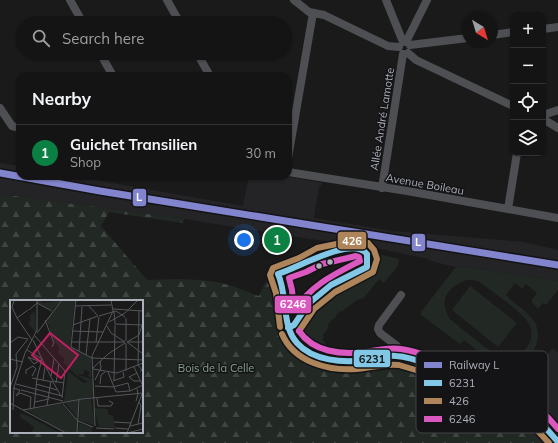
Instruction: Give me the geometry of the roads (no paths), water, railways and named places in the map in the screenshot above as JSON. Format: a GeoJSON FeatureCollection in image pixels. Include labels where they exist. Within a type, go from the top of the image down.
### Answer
{"type":"FeatureCollection","features":[{"type":"Feature","properties":{"kind":"street"},"geometry":{"type":"LineString","coordinates":[[70,0],[79,16]]}},
{"type":"Feature","properties":{"kind":"street"},"geometry":{"type":"LineString","coordinates":[[168,0],[176,16]]}},
{"type":"Feature","properties":{"kind":"street"},"geometry":{"type":"LineString","coordinates":[[294,0],[307,12],[324,15],[388,46],[405,47],[462,39]]}},
{"type":"Feature","properties":{"kind":"street"},"geometry":{"type":"LineString","coordinates":[[386,0],[405,47],[416,60],[510,105]]}},
{"type":"Feature","properties":{"kind":"street"},"geometry":{"type":"LineString","coordinates":[[405,47],[427,0]]}},
{"type":"Feature","properties":{"kind":"street"},"geometry":{"type":"LineString","coordinates":[[292,134],[313,13]]}},
{"type":"Feature","properties":{"kind":"street"},"geometry":{"type":"LineString","coordinates":[[546,29],[558,27]]}},
{"type":"Feature","properties":{"kind":"street"},"geometry":{"type":"LineString","coordinates":[[498,34],[510,32]]}},
{"type":"Feature","properties":{"kind":"street","name":"Allée André Lamotte"},"geometry":{"type":"LineString","coordinates":[[382,188],[405,47]]}},
{"type":"Feature","properties":{"kind":"street"},"geometry":{"type":"LineString","coordinates":[[104,60],[110,72]]}},
{"type":"Feature","properties":{"kind":"street"},"geometry":{"type":"LineString","coordinates":[[201,60],[208,72]]}},
{"type":"Feature","properties":{"kind":"street"},"geometry":{"type":"LineString","coordinates":[[0,108],[16,127]]}},
{"type":"Feature","properties":{"kind":"street"},"geometry":{"type":"LineString","coordinates":[[546,114],[558,110]]}},
{"type":"Feature","properties":{"kind":"street"},"geometry":{"type":"LineString","coordinates":[[545,120],[558,128]]}},
{"type":"Feature","properties":{"kind":"street"},"geometry":{"type":"LineString","coordinates":[[508,209],[517,156]]}},
{"type":"Feature","properties":{"kind":"street","name":"Avenue Boileau"},"geometry":{"type":"LineString","coordinates":[[292,173],[558,218]]}},
{"type":"Feature","properties":{"kind":"street"},"geometry":{"type":"LineString","coordinates":[[401,295],[379,325],[378,329],[380,333],[401,350],[404,357],[416,361]]}},
{"type":"Feature","properties":{"kind":"street"},"geometry":{"type":"LineString","coordinates":[[548,431],[558,442]]}},
{"type":"Feature","properties":{"kind":"rail line","name":"L"},"geometry":{"type":"LineString","coordinates":[[0,173],[16,176]]}},
{"type":"Feature","properties":{"kind":"rail line","name":"L"},"geometry":{"type":"LineString","coordinates":[[39,180],[558,265]]}},
{"type":"Feature","properties":{"kind":"place","name":"Guichet Transilien"},"geometry":{"type":"Point","coordinates":[277,240]}},
{"type":"Feature","properties":{"kind":"park label","name":"Bois de la Celle"},"geometry":{"type":"Point","coordinates":[216,368]}}]}
